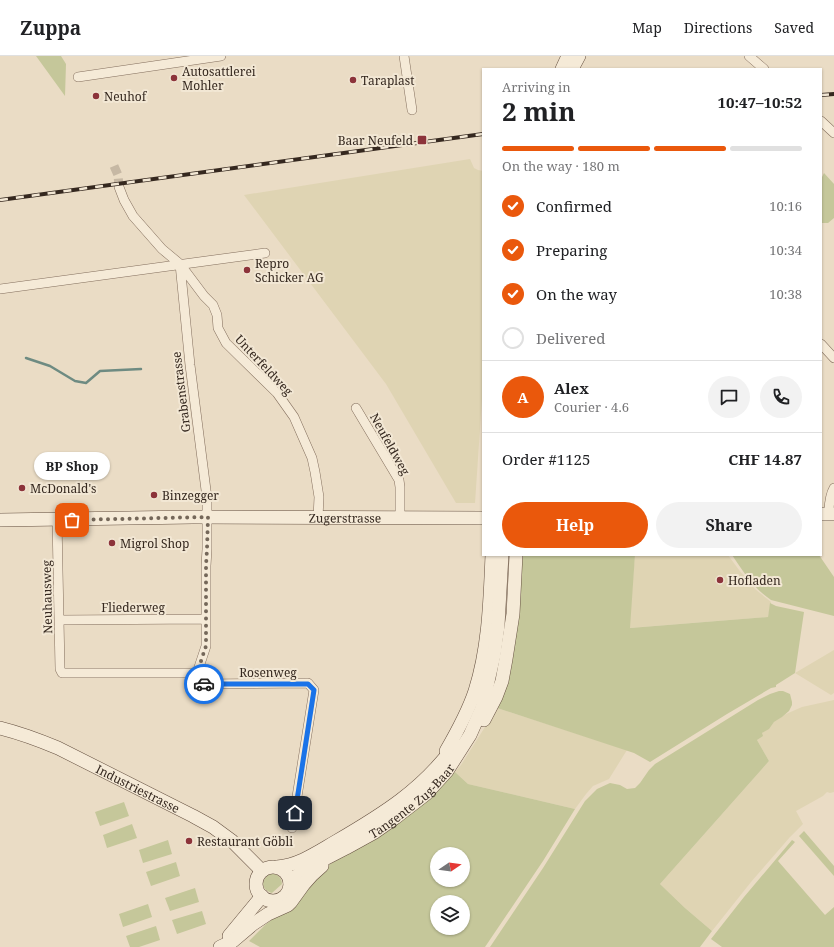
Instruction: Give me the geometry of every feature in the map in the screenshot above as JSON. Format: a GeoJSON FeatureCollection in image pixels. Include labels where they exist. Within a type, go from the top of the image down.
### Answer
{"type":"FeatureCollection","features":[{"type":"Feature","properties":{"kind":"main road"},"geometry":{"type":"LineString","coordinates":[[562,68],[568,56]]}},
{"type":"Feature","properties":{"kind":"main road"},"geometry":{"type":"LineString","coordinates":[[573,68],[579,56]]}},
{"type":"Feature","properties":{"kind":"main road","name":"Zugerstrasse"},"geometry":{"type":"LineString","coordinates":[[0,520],[208,517],[482,518]]}},
{"type":"Feature","properties":{"kind":"main road"},"geometry":{"type":"LineString","coordinates":[[443,768],[475,691],[484,654],[489,618],[492,556]]}},
{"type":"Feature","properties":{"kind":"main road","name":"Tangente Zug-Baar"},"geometry":{"type":"LineString","coordinates":[[290,883],[303,871],[375,832],[410,807],[426,794],[443,768],[464,731],[489,679],[498,626],[502,556]]}},
{"type":"Feature","properties":{"kind":"main road"},"geometry":{"type":"LineString","coordinates":[[443,768],[464,752],[476,735],[496,697],[502,681],[512,614],[516,556]]}},
{"type":"Feature","properties":{"kind":"main road","name":"Industriestrasse"},"geometry":{"type":"LineString","coordinates":[[0,728],[37,739],[58,748],[193,816],[213,827],[232,842],[262,871]]}},
{"type":"Feature","properties":{"kind":"main road","name":"Tangente Zug-Baar"},"geometry":{"type":"LineString","coordinates":[[277,867],[298,863],[369,822],[404,798],[443,768]]}},
{"type":"Feature","properties":{"kind":"main road"},"geometry":{"type":"LineString","coordinates":[[220,947],[233,941],[253,924],[268,914],[288,905],[312,875],[346,848]]}},
{"type":"Feature","properties":{"kind":"main road"},"geometry":{"type":"LineString","coordinates":[[269,867],[277,867],[285,871],[290,883],[286,894],[280,899],[273,901],[268,900],[258,892],[256,883],[262,871],[269,867]]}},
{"type":"Feature","properties":{"kind":"main road"},"geometry":{"type":"LineString","coordinates":[[220,947],[262,896]]}},
{"type":"Feature","properties":{"kind":"street"},"geometry":{"type":"LineString","coordinates":[[78,77],[221,56]]}},
{"type":"Feature","properties":{"kind":"street"},"geometry":{"type":"LineString","coordinates":[[404,56],[412,110]]}},
{"type":"Feature","properties":{"kind":"street"},"geometry":{"type":"LineString","coordinates":[[749,56],[763,68]]}},
{"type":"Feature","properties":{"kind":"street"},"geometry":{"type":"LineString","coordinates":[[822,122],[834,133]]}},
{"type":"Feature","properties":{"kind":"street","name":"Unterfeldweg"},"geometry":{"type":"LineString","coordinates":[[119,187],[133,216],[162,249],[180,264],[212,305],[217,315],[218,328],[226,343],[277,393],[294,417],[312,458],[319,497],[318,518]]}},
{"type":"Feature","properties":{"kind":"street"},"geometry":{"type":"LineString","coordinates":[[0,289],[265,253]]}},
{"type":"Feature","properties":{"kind":"street","name":"Grabenstrasse"},"geometry":{"type":"LineString","coordinates":[[180,264],[208,517]]}},
{"type":"Feature","properties":{"kind":"street"},"geometry":{"type":"LineString","coordinates":[[822,345],[834,358]]}},
{"type":"Feature","properties":{"kind":"street","name":"Neufeldweg"},"geometry":{"type":"LineString","coordinates":[[356,408],[398,480],[400,487],[400,518]]}},
{"type":"Feature","properties":{"kind":"street"},"geometry":{"type":"LineString","coordinates":[[828,514],[832,490],[834,488]]}},
{"type":"Feature","properties":{"kind":"street"},"geometry":{"type":"LineString","coordinates":[[197,673],[206,646],[206,566],[208,517]]}},
{"type":"Feature","properties":{"kind":"street","name":"Neuhausweg"},"geometry":{"type":"LineString","coordinates":[[57,520],[60,669],[62,673],[197,673]]}},
{"type":"Feature","properties":{"kind":"street","name":"Fliederweg"},"geometry":{"type":"LineString","coordinates":[[59,620],[206,619]]}},
{"type":"Feature","properties":{"kind":"street","name":"Rosenweg"},"geometry":{"type":"LineString","coordinates":[[197,673],[197,678],[204,684],[308,684],[314,690],[292,828]]}},
{"type":"Feature","properties":{"kind":"shaded area"},"geometry":{"type":"Polygon","coordinates":[[[470,159],[474,168],[482,171],[482,399],[475,503],[456,503],[386,384],[244,195],[470,159]]]}},
{"type":"Feature","properties":{"kind":"shaded area"},"geometry":{"type":"Polygon","coordinates":[[[635,556],[729,556],[755,589],[771,602],[768,617],[629,628],[635,556]]]}},
{"type":"Feature","properties":{"kind":"shaded area"},"geometry":{"type":"Polygon","coordinates":[[[834,650],[834,693],[831,695],[795,673],[834,650]]]}},
{"type":"Feature","properties":{"kind":"shaded area"},"geometry":{"type":"Polygon","coordinates":[[[834,700],[834,792],[827,792],[823,796],[796,811],[803,824],[751,882],[712,931],[660,884],[769,761],[757,740],[762,733],[786,714],[802,707],[834,700]]]}},
{"type":"Feature","properties":{"kind":"shaded area"},"geometry":{"type":"Polygon","coordinates":[[[497,708],[627,750],[609,779],[593,786],[575,809],[468,784],[455,772],[497,708]]]}},
{"type":"Feature","properties":{"kind":"green space"},"geometry":{"type":"Polygon","coordinates":[[[36,56],[61,56],[66,64],[65,96],[36,56]]]}},
{"type":"Feature","properties":{"kind":"green space"},"geometry":{"type":"Polygon","coordinates":[[[824,173],[834,184],[834,218],[828,223],[822,223],[822,177],[824,173]]]}},
{"type":"Feature","properties":{"kind":"green space"},"geometry":{"type":"Polygon","coordinates":[[[522,556],[635,556],[630,628],[768,617],[770,603],[776,606],[804,612],[795,673],[776,685],[776,687],[771,688],[727,714],[650,762],[634,753],[497,708],[522,556]]]}},
{"type":"Feature","properties":{"kind":"green space"},"geometry":{"type":"Polygon","coordinates":[[[733,556],[820,556],[834,577],[834,616],[771,600],[759,591],[733,556]]]}},
{"type":"Feature","properties":{"kind":"green space"},"geometry":{"type":"Polygon","coordinates":[[[779,691],[790,694],[792,705],[789,711],[774,722],[769,729],[762,733],[763,736],[757,740],[769,761],[660,884],[712,931],[700,947],[490,947],[543,868],[585,801],[597,789],[610,783],[620,785],[627,789],[635,788],[655,764],[758,700],[779,691]]]}},
{"type":"Feature","properties":{"kind":"green space"},"geometry":{"type":"Polygon","coordinates":[[[455,772],[468,784],[575,809],[543,861],[485,947],[260,947],[249,941],[326,867],[394,827],[434,794],[455,772]]]}},
{"type":"Feature","properties":{"kind":"green space"},"geometry":{"type":"Polygon","coordinates":[[[124,802],[129,816],[100,826],[95,812],[124,802]]]}},
{"type":"Feature","properties":{"kind":"green space"},"geometry":{"type":"Polygon","coordinates":[[[132,824],[137,838],[107,848],[103,835],[132,824]]]}},
{"type":"Feature","properties":{"kind":"green space"},"geometry":{"type":"Polygon","coordinates":[[[804,831],[834,866],[834,876],[799,836],[804,831]]]}},
{"type":"Feature","properties":{"kind":"green space"},"geometry":{"type":"Polygon","coordinates":[[[168,840],[172,854],[143,863],[139,850],[168,840]]]}},
{"type":"Feature","properties":{"kind":"green space"},"geometry":{"type":"Polygon","coordinates":[[[792,840],[795,842],[778,861],[825,915],[834,907],[834,947],[722,947],[711,939],[744,897],[792,840]]]}},
{"type":"Feature","properties":{"kind":"green space"},"geometry":{"type":"Polygon","coordinates":[[[176,862],[180,876],[151,886],[146,872],[176,862]]]}},
{"type":"Feature","properties":{"kind":"green space"},"geometry":{"type":"Polygon","coordinates":[[[270,874],[278,876],[281,879],[282,884],[272,893],[268,892],[263,885],[263,882],[270,874]]]}},
{"type":"Feature","properties":{"kind":"green space"},"geometry":{"type":"Polygon","coordinates":[[[195,888],[199,902],[170,911],[165,898],[195,888]]]}},
{"type":"Feature","properties":{"kind":"green space"},"geometry":{"type":"Polygon","coordinates":[[[148,904],[152,917],[123,927],[119,914],[148,904]]]}},
{"type":"Feature","properties":{"kind":"green space"},"geometry":{"type":"Polygon","coordinates":[[[202,911],[206,924],[177,934],[172,920],[202,911]]]}},
{"type":"Feature","properties":{"kind":"green space"},"geometry":{"type":"Polygon","coordinates":[[[156,926],[160,940],[139,947],[130,947],[126,936],[156,926]]]}},
{"type":"Feature","properties":{"kind":"waterway"},"geometry":{"type":"LineString","coordinates":[[26,358],[50,366],[75,381],[86,383],[100,371],[141,369]]}},
{"type":"Feature","properties":{"kind":"tunnel"},"geometry":{"type":"LineString","coordinates":[[114,166],[118,175],[119,187]]}},
{"type":"Feature","properties":{"kind":"railway"},"geometry":{"type":"LineString","coordinates":[[822,95],[834,94]]}},
{"type":"Feature","properties":{"kind":"railway"},"geometry":{"type":"LineString","coordinates":[[0,200],[482,134]]}},
{"type":"Feature","properties":{"kind":"way so far"},"geometry":{"type":"LineString","coordinates":[[72,520],[208,517],[206,566],[206,646],[197,673],[197,678],[204,684]]}},
{"type":"Feature","properties":{"kind":"place","name":"Autosattlerei Mohler"},"geometry":{"type":"Point","coordinates":[174,78]}},
{"type":"Feature","properties":{"kind":"place","name":"Taraplast"},"geometry":{"type":"Point","coordinates":[353,80]}},
{"type":"Feature","properties":{"kind":"place","name":"Neuhof"},"geometry":{"type":"Point","coordinates":[96,96]}},
{"type":"Feature","properties":{"kind":"place","name":"Baar Neufeld"},"geometry":{"type":"Point","coordinates":[422,140]}},
{"type":"Feature","properties":{"kind":"place","name":"Repro Schicker AG"},"geometry":{"type":"Point","coordinates":[247,270]}},
{"type":"Feature","properties":{"kind":"place","name":"McDonald's"},"geometry":{"type":"Point","coordinates":[22,488]}},
{"type":"Feature","properties":{"kind":"place","name":"Binzegger"},"geometry":{"type":"Point","coordinates":[154,495]}},
{"type":"Feature","properties":{"kind":"place","name":"BP Shop"},"geometry":{"type":"Point","coordinates":[72,520]}},
{"type":"Feature","properties":{"kind":"place","name":"Migrol Shop"},"geometry":{"type":"Point","coordinates":[112,543]}},
{"type":"Feature","properties":{"kind":"place","name":"Hofladen"},"geometry":{"type":"Point","coordinates":[720,580]}},
{"type":"Feature","properties":{"kind":"place","name":"Restaurant Göbli"},"geometry":{"type":"Point","coordinates":[189,841]}},
{"type":"Feature","properties":{"kind":"route"},"geometry":{"type":"LineString","coordinates":[[204,684],[308,684],[314,690],[295,813]]}}]}
